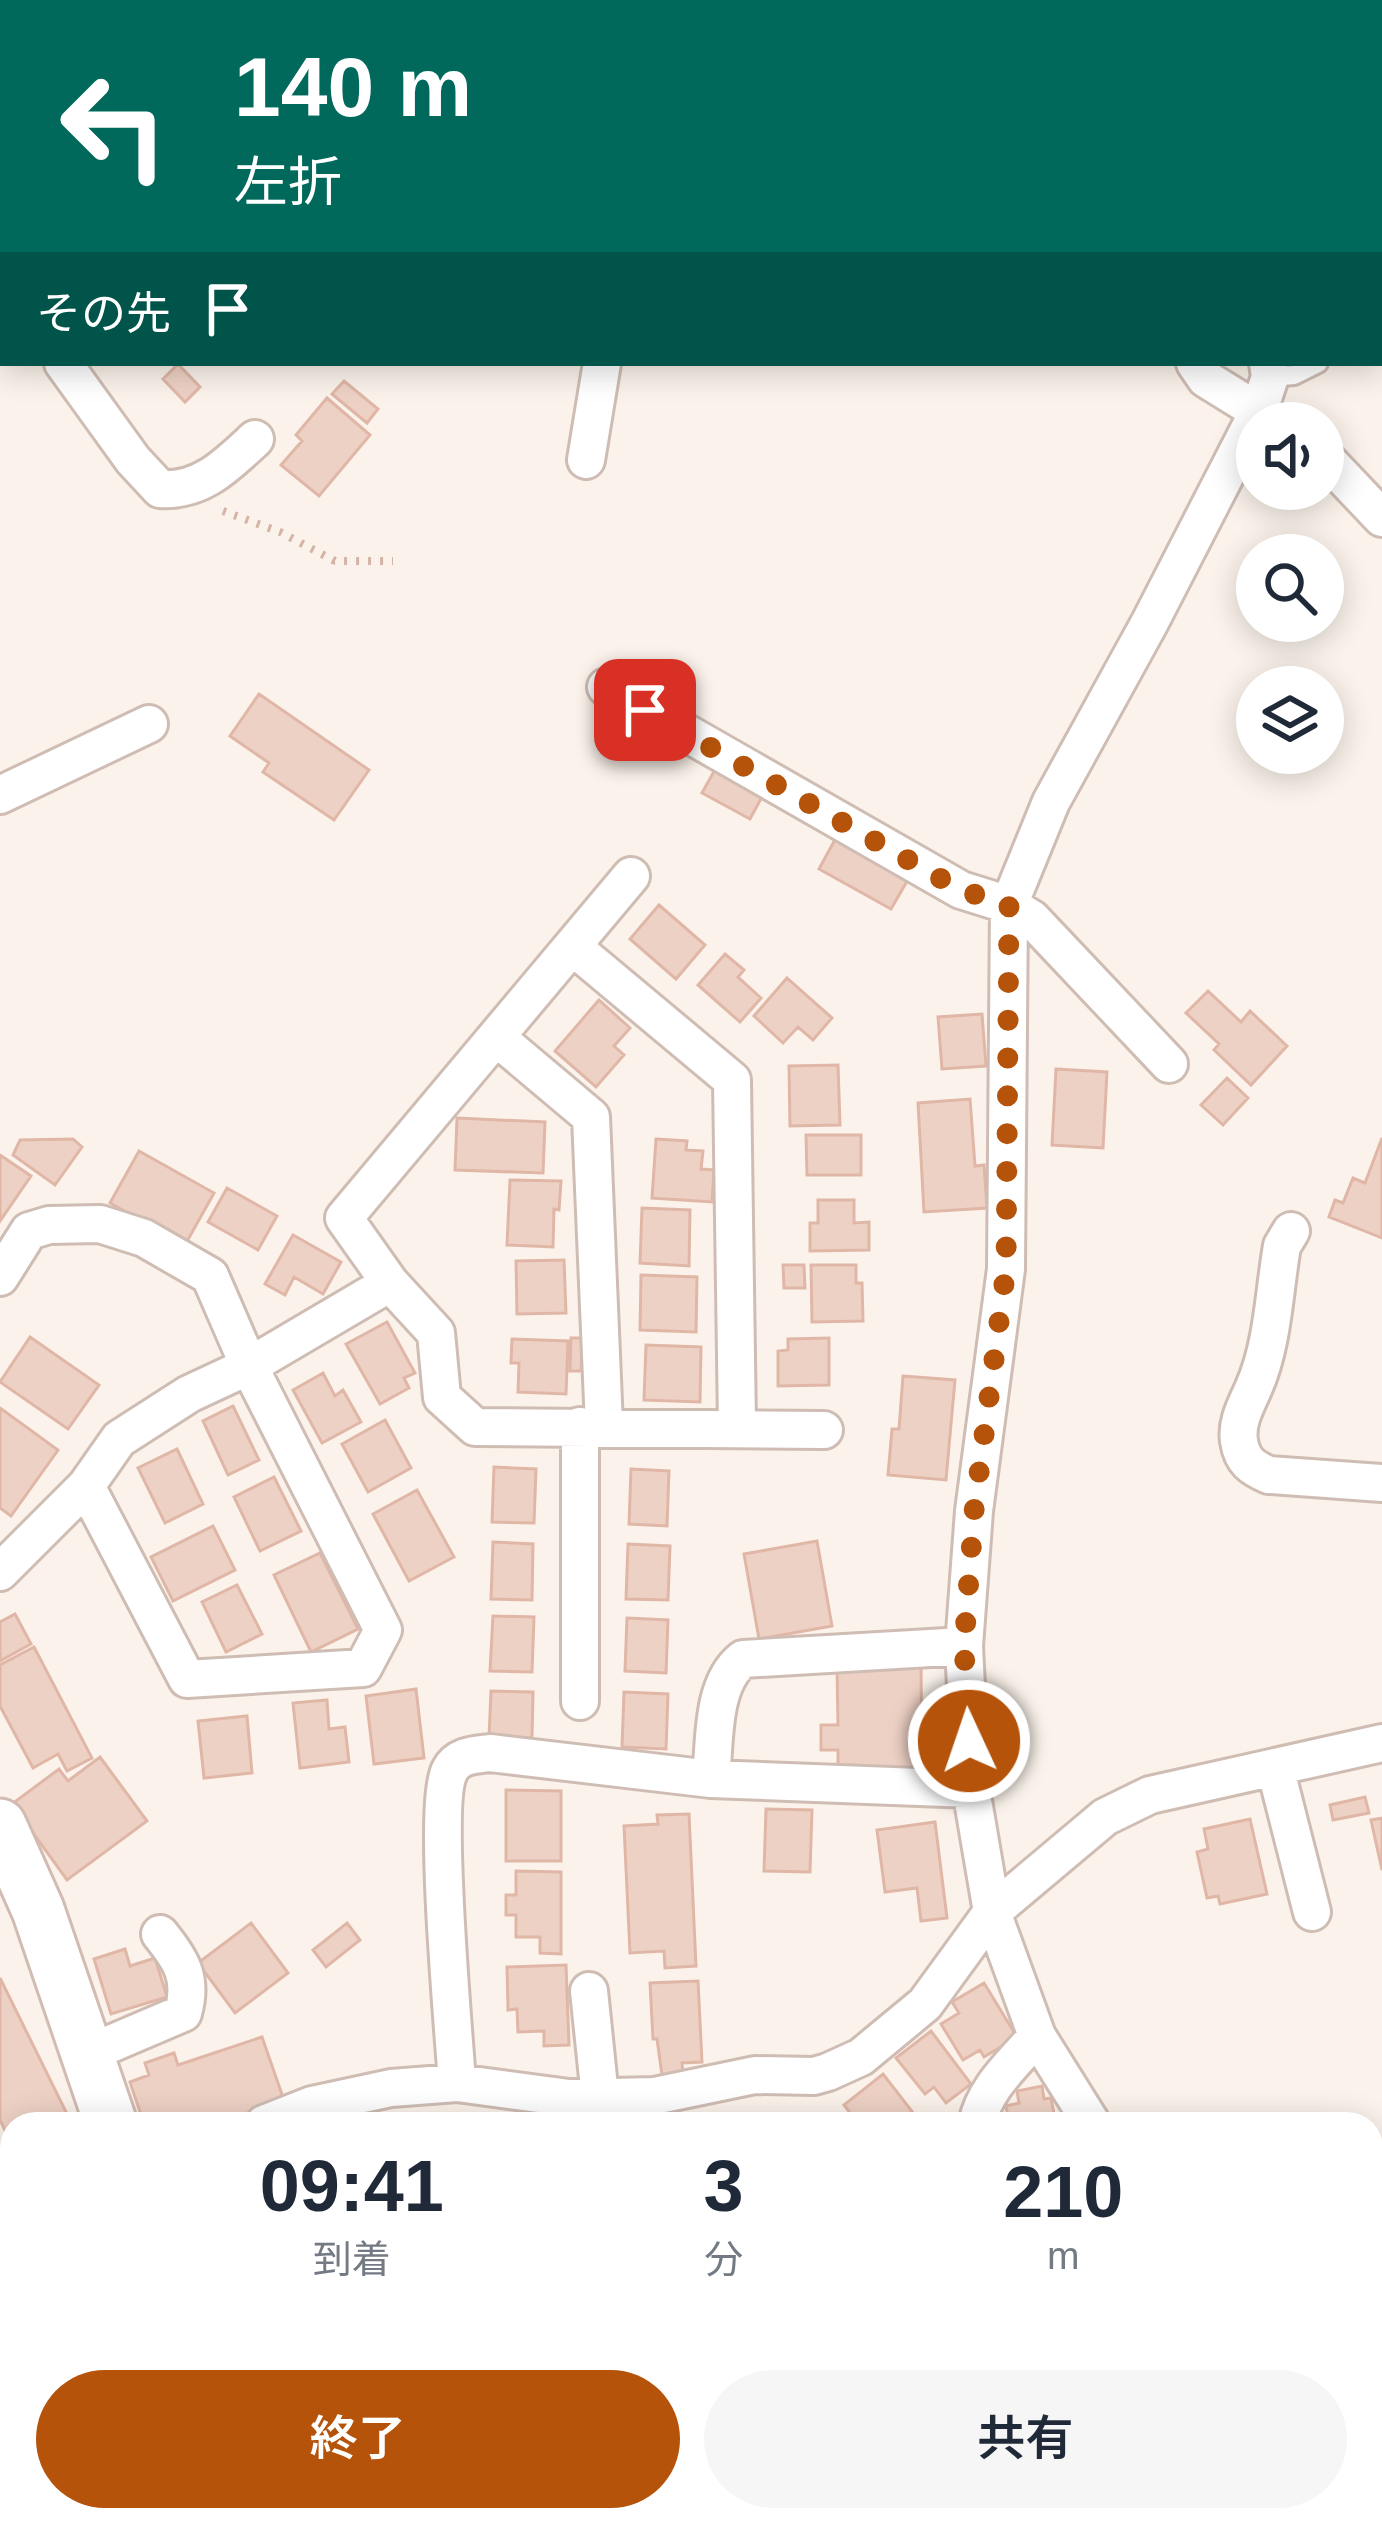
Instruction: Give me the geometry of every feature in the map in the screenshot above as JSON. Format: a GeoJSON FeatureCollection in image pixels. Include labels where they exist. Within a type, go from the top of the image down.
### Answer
{"type":"FeatureCollection","features":[{"type":"Feature","properties":{"kind":"street"},"geometry":{"type":"LineString","coordinates":[[65,366],[160,489],[212,478],[255,439]]}},
{"type":"Feature","properties":{"kind":"street"},"geometry":{"type":"LineString","coordinates":[[586,460],[602,366]]}},
{"type":"Feature","properties":{"kind":"street"},"geometry":{"type":"LineString","coordinates":[[1084,2112],[1037,2036],[992,1912],[971,1789],[964,1646],[974,1511],[1006,1269],[1009,905],[1051,802],[1269,393],[1206,379],[1197,366]]}},
{"type":"Feature","properties":{"kind":"street"},"geometry":{"type":"LineString","coordinates":[[1344,478],[1382,518]]}},
{"type":"Feature","properties":{"kind":"street"},"geometry":{"type":"LineString","coordinates":[[606,687],[961,890],[1009,905],[1032,919],[1169,1064]]}},
{"type":"Feature","properties":{"kind":"street"},"geometry":{"type":"LineString","coordinates":[[0,795],[149,724]]}},
{"type":"Feature","properties":{"kind":"street"},"geometry":{"type":"LineString","coordinates":[[631,876],[344,1218],[389,1282],[436,1333],[442,1397],[475,1427],[824,1430]]}},
{"type":"Feature","properties":{"kind":"street"},"geometry":{"type":"LineString","coordinates":[[573,947],[732,1080],[737,1426]]}},
{"type":"Feature","properties":{"kind":"street"},"geometry":{"type":"LineString","coordinates":[[496,1037],[591,1117],[592,1426],[580,1701]]}},
{"type":"Feature","properties":{"kind":"street"},"geometry":{"type":"LineString","coordinates":[[0,1277],[29,1231],[49,1225],[100,1224],[144,1238],[210,1276],[249,1366],[383,1630],[362,1669],[187,1679],[86,1486]]}},
{"type":"Feature","properties":{"kind":"street"},"geometry":{"type":"LineString","coordinates":[[1292,1232],[1282,1246],[1266,1354],[1241,1415],[1238,1439],[1244,1458],[1252,1468],[1269,1474],[1382,1483]]}},
{"type":"Feature","properties":{"kind":"street"},"geometry":{"type":"LineString","coordinates":[[0,1572],[86,1486],[119,1439],[189,1394],[249,1366],[389,1282]]}},
{"type":"Feature","properties":{"kind":"street"},"geometry":{"type":"LineString","coordinates":[[711,1779],[722,1684],[729,1669],[743,1659],[964,1646]]}},
{"type":"Feature","properties":{"kind":"street"},"geometry":{"type":"LineString","coordinates":[[294,2112],[391,2088],[457,2083],[569,2098],[654,2096],[755,2075],[814,2076],[838,2068],[875,2046],[925,2004],[992,1912],[1105,1817],[1150,1795],[1382,1743]]}},
{"type":"Feature","properties":{"kind":"street"},"geometry":{"type":"LineString","coordinates":[[457,2083],[444,1791],[451,1767],[463,1757],[490,1753],[711,1779],[971,1789]]}},
{"type":"Feature","properties":{"kind":"street"},"geometry":{"type":"LineString","coordinates":[[1275,1767],[1312,1912]]}},
{"type":"Feature","properties":{"kind":"street"},"geometry":{"type":"LineString","coordinates":[[0,1825],[38,1910],[107,2112]]}},
{"type":"Feature","properties":{"kind":"street"},"geometry":{"type":"LineString","coordinates":[[87,2054],[183,2013],[187,1975],[160,1934]]}},
{"type":"Feature","properties":{"kind":"street"},"geometry":{"type":"LineString","coordinates":[[589,1991],[599,2098]]}},
{"type":"Feature","properties":{"kind":"street"},"geometry":{"type":"LineString","coordinates":[[979,2112],[992,2087],[1037,2036]]}},
{"type":"Feature","properties":{"kind":"lane"},"geometry":{"type":"LineString","coordinates":[[1269,393],[1312,366]]}},
{"type":"Feature","properties":{"kind":"path"},"geometry":{"type":"LineString","coordinates":[[188,486],[213,507],[280,532],[335,561],[393,562]]}},
{"type":"Feature","properties":{"kind":"building"},"geometry":{"type":"Polygon","coordinates":[[[180,366],[200,387],[185,402],[163,379],[180,366]]]}},
{"type":"Feature","properties":{"kind":"building"},"geometry":{"type":"Polygon","coordinates":[[[344,381],[378,409],[367,423],[332,394],[344,381]]]}},
{"type":"Feature","properties":{"kind":"building"},"geometry":{"type":"Polygon","coordinates":[[[327,398],[370,435],[319,496],[281,465],[302,441],[296,435],[327,398]]]}},
{"type":"Feature","properties":{"kind":"building"},"geometry":{"type":"Polygon","coordinates":[[[259,694],[369,770],[334,820],[263,772],[269,763],[230,736],[259,694]]]}},
{"type":"Feature","properties":{"kind":"building"},"geometry":{"type":"Polygon","coordinates":[[[717,766],[764,793],[750,819],[702,793],[717,766]]]}},
{"type":"Feature","properties":{"kind":"building"},"geometry":{"type":"Polygon","coordinates":[[[837,836],[910,876],[891,909],[819,869],[837,836]]]}},
{"type":"Feature","properties":{"kind":"building"},"geometry":{"type":"Polygon","coordinates":[[[659,905],[705,945],[676,979],[630,939],[659,905]]]}},
{"type":"Feature","properties":{"kind":"building"},"geometry":{"type":"Polygon","coordinates":[[[725,954],[744,970],[738,977],[761,998],[740,1022],[698,985],[725,954]]]}},
{"type":"Feature","properties":{"kind":"building"},"geometry":{"type":"Polygon","coordinates":[[[787,978],[832,1018],[813,1040],[798,1027],[783,1043],[754,1016],[787,978]]]}},
{"type":"Feature","properties":{"kind":"building"},"geometry":{"type":"Polygon","coordinates":[[[1208,991],[1241,1022],[1250,1011],[1287,1046],[1251,1085],[1214,1050],[1219,1044],[1186,1013],[1208,991]]]}},
{"type":"Feature","properties":{"kind":"building"},"geometry":{"type":"Polygon","coordinates":[[[599,1000],[630,1028],[614,1046],[624,1055],[596,1087],[555,1051],[599,1000]]]}},
{"type":"Feature","properties":{"kind":"building"},"geometry":{"type":"Polygon","coordinates":[[[982,1014],[986,1066],[942,1069],[938,1017],[982,1014]]]}},
{"type":"Feature","properties":{"kind":"building"},"geometry":{"type":"Polygon","coordinates":[[[838,1065],[840,1125],[790,1126],[789,1066],[838,1065]]]}},
{"type":"Feature","properties":{"kind":"building"},"geometry":{"type":"Polygon","coordinates":[[[1056,1069],[1107,1072],[1103,1148],[1052,1145],[1056,1069]]]}},
{"type":"Feature","properties":{"kind":"building"},"geometry":{"type":"Polygon","coordinates":[[[1227,1078],[1248,1098],[1223,1125],[1201,1105],[1227,1078]]]}},
{"type":"Feature","properties":{"kind":"building"},"geometry":{"type":"Polygon","coordinates":[[[970,1099],[975,1166],[984,1165],[987,1208],[924,1212],[918,1103],[970,1099]]]}},
{"type":"Feature","properties":{"kind":"building"},"geometry":{"type":"Polygon","coordinates":[[[457,1118],[545,1122],[543,1173],[455,1170],[457,1118]]]}},
{"type":"Feature","properties":{"kind":"building"},"geometry":{"type":"Polygon","coordinates":[[[806,1135],[861,1135],[861,1175],[807,1175],[806,1135]]]}},
{"type":"Feature","properties":{"kind":"building"},"geometry":{"type":"Polygon","coordinates":[[[1382,1138],[1382,1238],[1329,1217],[1335,1200],[1343,1203],[1353,1178],[1365,1183],[1382,1138]]]}},
{"type":"Feature","properties":{"kind":"building"},"geometry":{"type":"Polygon","coordinates":[[[73,1139],[82,1147],[55,1185],[13,1155],[20,1140],[73,1139]]]}},
{"type":"Feature","properties":{"kind":"building"},"geometry":{"type":"Polygon","coordinates":[[[656,1139],[687,1141],[686,1150],[703,1151],[701,1169],[714,1170],[712,1202],[652,1198],[656,1139]]]}},
{"type":"Feature","properties":{"kind":"building"},"geometry":{"type":"Polygon","coordinates":[[[139,1151],[214,1193],[185,1245],[110,1203],[139,1151]]]}},
{"type":"Feature","properties":{"kind":"building"},"geometry":{"type":"Polygon","coordinates":[[[0,1155],[31,1176],[0,1221],[0,1155]]]}},
{"type":"Feature","properties":{"kind":"building"},"geometry":{"type":"Polygon","coordinates":[[[510,1180],[561,1181],[553,1247],[507,1245],[510,1180]]]}},
{"type":"Feature","properties":{"kind":"building"},"geometry":{"type":"Polygon","coordinates":[[[227,1188],[277,1216],[258,1250],[208,1222],[227,1188]]]}},
{"type":"Feature","properties":{"kind":"building"},"geometry":{"type":"Polygon","coordinates":[[[818,1200],[854,1200],[854,1223],[869,1222],[869,1250],[810,1251],[810,1223],[818,1223],[818,1200]]]}},
{"type":"Feature","properties":{"kind":"building"},"geometry":{"type":"Polygon","coordinates":[[[642,1208],[690,1210],[689,1266],[640,1263],[642,1208]]]}},
{"type":"Feature","properties":{"kind":"building"},"geometry":{"type":"Polygon","coordinates":[[[293,1235],[341,1262],[323,1294],[294,1277],[285,1295],[265,1284],[293,1235]]]}},
{"type":"Feature","properties":{"kind":"building"},"geometry":{"type":"Polygon","coordinates":[[[564,1260],[566,1313],[517,1314],[516,1261],[564,1260]]]}},
{"type":"Feature","properties":{"kind":"building"},"geometry":{"type":"Polygon","coordinates":[[[783,1265],[804,1265],[805,1288],[784,1288],[783,1265]]]}},
{"type":"Feature","properties":{"kind":"building"},"geometry":{"type":"Polygon","coordinates":[[[811,1265],[856,1265],[856,1283],[862,1283],[863,1321],[812,1322],[811,1265]]]}},
{"type":"Feature","properties":{"kind":"building"},"geometry":{"type":"Polygon","coordinates":[[[641,1275],[697,1277],[696,1332],[640,1330],[641,1275]]]}},
{"type":"Feature","properties":{"kind":"building"},"geometry":{"type":"Polygon","coordinates":[[[387,1322],[415,1373],[404,1378],[409,1388],[380,1404],[346,1344],[387,1322]]]}},
{"type":"Feature","properties":{"kind":"building"},"geometry":{"type":"Polygon","coordinates":[[[30,1337],[99,1385],[68,1429],[0,1382],[30,1337]]]}},
{"type":"Feature","properties":{"kind":"building"},"geometry":{"type":"Polygon","coordinates":[[[571,1338],[583,1338],[581,1371],[570,1371],[571,1338]]]}},
{"type":"Feature","properties":{"kind":"building"},"geometry":{"type":"Polygon","coordinates":[[[829,1338],[829,1385],[778,1386],[778,1351],[788,1350],[788,1339],[829,1338]]]}},
{"type":"Feature","properties":{"kind":"building"},"geometry":{"type":"Polygon","coordinates":[[[512,1339],[568,1341],[566,1394],[518,1392],[519,1363],[511,1363],[512,1339]]]}},
{"type":"Feature","properties":{"kind":"building"},"geometry":{"type":"Polygon","coordinates":[[[646,1345],[701,1347],[700,1402],[644,1400],[646,1345]]]}},
{"type":"Feature","properties":{"kind":"building"},"geometry":{"type":"Polygon","coordinates":[[[323,1373],[335,1396],[343,1390],[361,1422],[322,1443],[293,1390],[323,1373]]]}},
{"type":"Feature","properties":{"kind":"building"},"geometry":{"type":"Polygon","coordinates":[[[903,1376],[955,1380],[946,1480],[888,1475],[892,1429],[899,1429],[903,1376]]]}},
{"type":"Feature","properties":{"kind":"building"},"geometry":{"type":"Polygon","coordinates":[[[233,1406],[259,1460],[228,1475],[203,1421],[233,1406]]]}},
{"type":"Feature","properties":{"kind":"building"},"geometry":{"type":"Polygon","coordinates":[[[0,1408],[58,1450],[11,1516],[0,1508],[0,1408]]]}},
{"type":"Feature","properties":{"kind":"building"},"geometry":{"type":"Polygon","coordinates":[[[385,1420],[411,1468],[368,1492],[342,1444],[385,1420]]]}},
{"type":"Feature","properties":{"kind":"building"},"geometry":{"type":"Polygon","coordinates":[[[177,1449],[203,1504],[165,1523],[138,1468],[177,1449]]]}},
{"type":"Feature","properties":{"kind":"building"},"geometry":{"type":"Polygon","coordinates":[[[494,1467],[536,1469],[534,1523],[492,1522],[494,1467]]]}},
{"type":"Feature","properties":{"kind":"building"},"geometry":{"type":"Polygon","coordinates":[[[631,1469],[669,1471],[667,1526],[629,1524],[631,1469]]]}},
{"type":"Feature","properties":{"kind":"building"},"geometry":{"type":"Polygon","coordinates":[[[274,1477],[301,1531],[260,1551],[234,1497],[274,1477]]]}},
{"type":"Feature","properties":{"kind":"building"},"geometry":{"type":"Polygon","coordinates":[[[417,1490],[454,1557],[409,1581],[373,1514],[417,1490]]]}},
{"type":"Feature","properties":{"kind":"building"},"geometry":{"type":"Polygon","coordinates":[[[213,1526],[235,1570],[173,1601],[151,1557],[213,1526]]]}},
{"type":"Feature","properties":{"kind":"building"},"geometry":{"type":"Polygon","coordinates":[[[817,1541],[832,1626],[759,1639],[744,1554],[817,1541]]]}},
{"type":"Feature","properties":{"kind":"building"},"geometry":{"type":"Polygon","coordinates":[[[493,1542],[533,1544],[532,1600],[491,1599],[493,1542]]]}},
{"type":"Feature","properties":{"kind":"building"},"geometry":{"type":"Polygon","coordinates":[[[628,1544],[670,1546],[668,1600],[626,1599],[628,1544]]]}},
{"type":"Feature","properties":{"kind":"building"},"geometry":{"type":"Polygon","coordinates":[[[320,1553],[358,1629],[311,1652],[274,1575],[320,1553]]]}},
{"type":"Feature","properties":{"kind":"building"},"geometry":{"type":"Polygon","coordinates":[[[237,1585],[262,1634],[226,1652],[202,1602],[237,1585]]]}},
{"type":"Feature","properties":{"kind":"building"},"geometry":{"type":"Polygon","coordinates":[[[15,1614],[31,1644],[0,1661],[0,1622],[15,1614]]]}},
{"type":"Feature","properties":{"kind":"building"},"geometry":{"type":"Polygon","coordinates":[[[493,1616],[534,1617],[532,1672],[490,1671],[493,1616]]]}},
{"type":"Feature","properties":{"kind":"building"},"geometry":{"type":"Polygon","coordinates":[[[627,1618],[668,1620],[666,1673],[625,1671],[627,1618]]]}},
{"type":"Feature","properties":{"kind":"building"},"geometry":{"type":"Polygon","coordinates":[[[34,1647],[92,1758],[67,1771],[58,1754],[33,1768],[0,1706],[0,1665],[34,1647]]]}},
{"type":"Feature","properties":{"kind":"building"},"geometry":{"type":"Polygon","coordinates":[[[837,1666],[921,1666],[922,1770],[838,1770],[838,1750],[821,1750],[821,1725],[838,1725],[837,1666]]]}},
{"type":"Feature","properties":{"kind":"building"},"geometry":{"type":"Polygon","coordinates":[[[416,1689],[424,1758],[374,1764],[366,1696],[416,1689]]]}},
{"type":"Feature","properties":{"kind":"building"},"geometry":{"type":"Polygon","coordinates":[[[491,1691],[533,1692],[532,1738],[489,1737],[491,1691]]]}},
{"type":"Feature","properties":{"kind":"building"},"geometry":{"type":"Polygon","coordinates":[[[624,1692],[668,1694],[666,1749],[622,1747],[624,1692]]]}},
{"type":"Feature","properties":{"kind":"building"},"geometry":{"type":"Polygon","coordinates":[[[327,1700],[329,1729],[345,1727],[349,1762],[300,1768],[293,1703],[327,1700]]]}},
{"type":"Feature","properties":{"kind":"building"},"geometry":{"type":"Polygon","coordinates":[[[247,1716],[252,1773],[204,1778],[198,1721],[247,1716]]]}},
{"type":"Feature","properties":{"kind":"building"},"geometry":{"type":"Polygon","coordinates":[[[100,1757],[147,1821],[67,1880],[12,1804],[59,1769],[68,1781],[100,1757]]]}},
{"type":"Feature","properties":{"kind":"building"},"geometry":{"type":"Polygon","coordinates":[[[506,1790],[561,1791],[561,1861],[506,1861],[506,1790]]]}},
{"type":"Feature","properties":{"kind":"building"},"geometry":{"type":"Polygon","coordinates":[[[1365,1797],[1369,1813],[1333,1820],[1330,1805],[1365,1797]]]}},
{"type":"Feature","properties":{"kind":"building"},"geometry":{"type":"Polygon","coordinates":[[[766,1809],[812,1810],[810,1872],[764,1871],[766,1809]]]}},
{"type":"Feature","properties":{"kind":"building"},"geometry":{"type":"Polygon","coordinates":[[[689,1814],[696,1966],[665,1968],[664,1951],[630,1953],[624,1826],[658,1824],[657,1815],[689,1814]]]}},
{"type":"Feature","properties":{"kind":"building"},"geometry":{"type":"Polygon","coordinates":[[[1382,1818],[1382,1870],[1371,1820],[1382,1818]]]}},
{"type":"Feature","properties":{"kind":"building"},"geometry":{"type":"Polygon","coordinates":[[[1250,1819],[1267,1894],[1220,1904],[1218,1896],[1207,1898],[1197,1852],[1208,1849],[1204,1829],[1250,1819]]]}},
{"type":"Feature","properties":{"kind":"building"},"geometry":{"type":"Polygon","coordinates":[[[935,1822],[947,1918],[921,1921],[917,1888],[885,1892],[877,1830],[935,1822]]]}},
{"type":"Feature","properties":{"kind":"building"},"geometry":{"type":"Polygon","coordinates":[[[516,1871],[561,1872],[561,1954],[540,1953],[540,1937],[516,1937],[516,1915],[506,1915],[506,1895],[516,1895],[516,1871]]]}},
{"type":"Feature","properties":{"kind":"building"},"geometry":{"type":"Polygon","coordinates":[[[251,1923],[288,1973],[235,2013],[198,1963],[251,1923]]]}},
{"type":"Feature","properties":{"kind":"building"},"geometry":{"type":"Polygon","coordinates":[[[347,1923],[360,1940],[326,1967],[313,1950],[347,1923]]]}},
{"type":"Feature","properties":{"kind":"building"},"geometry":{"type":"Polygon","coordinates":[[[125,1949],[130,1966],[155,1958],[167,1997],[111,2014],[94,1959],[125,1949]]]}},
{"type":"Feature","properties":{"kind":"building"},"geometry":{"type":"Polygon","coordinates":[[[566,1965],[569,2045],[544,2046],[544,2031],[518,2032],[517,2009],[508,2010],[507,1967],[566,1965]]]}},
{"type":"Feature","properties":{"kind":"building"},"geometry":{"type":"Polygon","coordinates":[[[0,1978],[66,2112],[0,2112],[0,1978]]]}},
{"type":"Feature","properties":{"kind":"building"},"geometry":{"type":"Polygon","coordinates":[[[698,1981],[702,2062],[682,2063],[683,2075],[662,2075],[657,2039],[653,2039],[650,1983],[698,1981]]]}},
{"type":"Feature","properties":{"kind":"building"},"geometry":{"type":"Polygon","coordinates":[[[984,1983],[1017,2037],[984,2057],[980,2050],[963,2060],[941,2024],[959,2013],[952,2002],[984,1983]]]}},
{"type":"Feature","properties":{"kind":"building"},"geometry":{"type":"Polygon","coordinates":[[[931,2031],[971,2084],[946,2103],[934,2087],[925,2094],[896,2058],[931,2031]]]}},
{"type":"Feature","properties":{"kind":"building"},"geometry":{"type":"Polygon","coordinates":[[[262,2037],[285,2103],[259,2112],[140,2112],[130,2082],[149,2075],[145,2063],[174,2053],[178,2065],[262,2037]]]}},
{"type":"Feature","properties":{"kind":"building"},"geometry":{"type":"Polygon","coordinates":[[[883,2074],[912,2112],[849,2112],[844,2105],[883,2074]]]}},
{"type":"Feature","properties":{"kind":"building"},"geometry":{"type":"Polygon","coordinates":[[[1042,2086],[1054,2112],[1007,2112],[1006,2106],[1019,2103],[1017,2091],[1042,2086]]]}},
{"type":"Feature","properties":{"kind":"route"},"geometry":{"type":"LineString","coordinates":[[645,710],[961,890],[1009,905],[1006,1269],[974,1511],[964,1646],[969,1741]]}}]}
